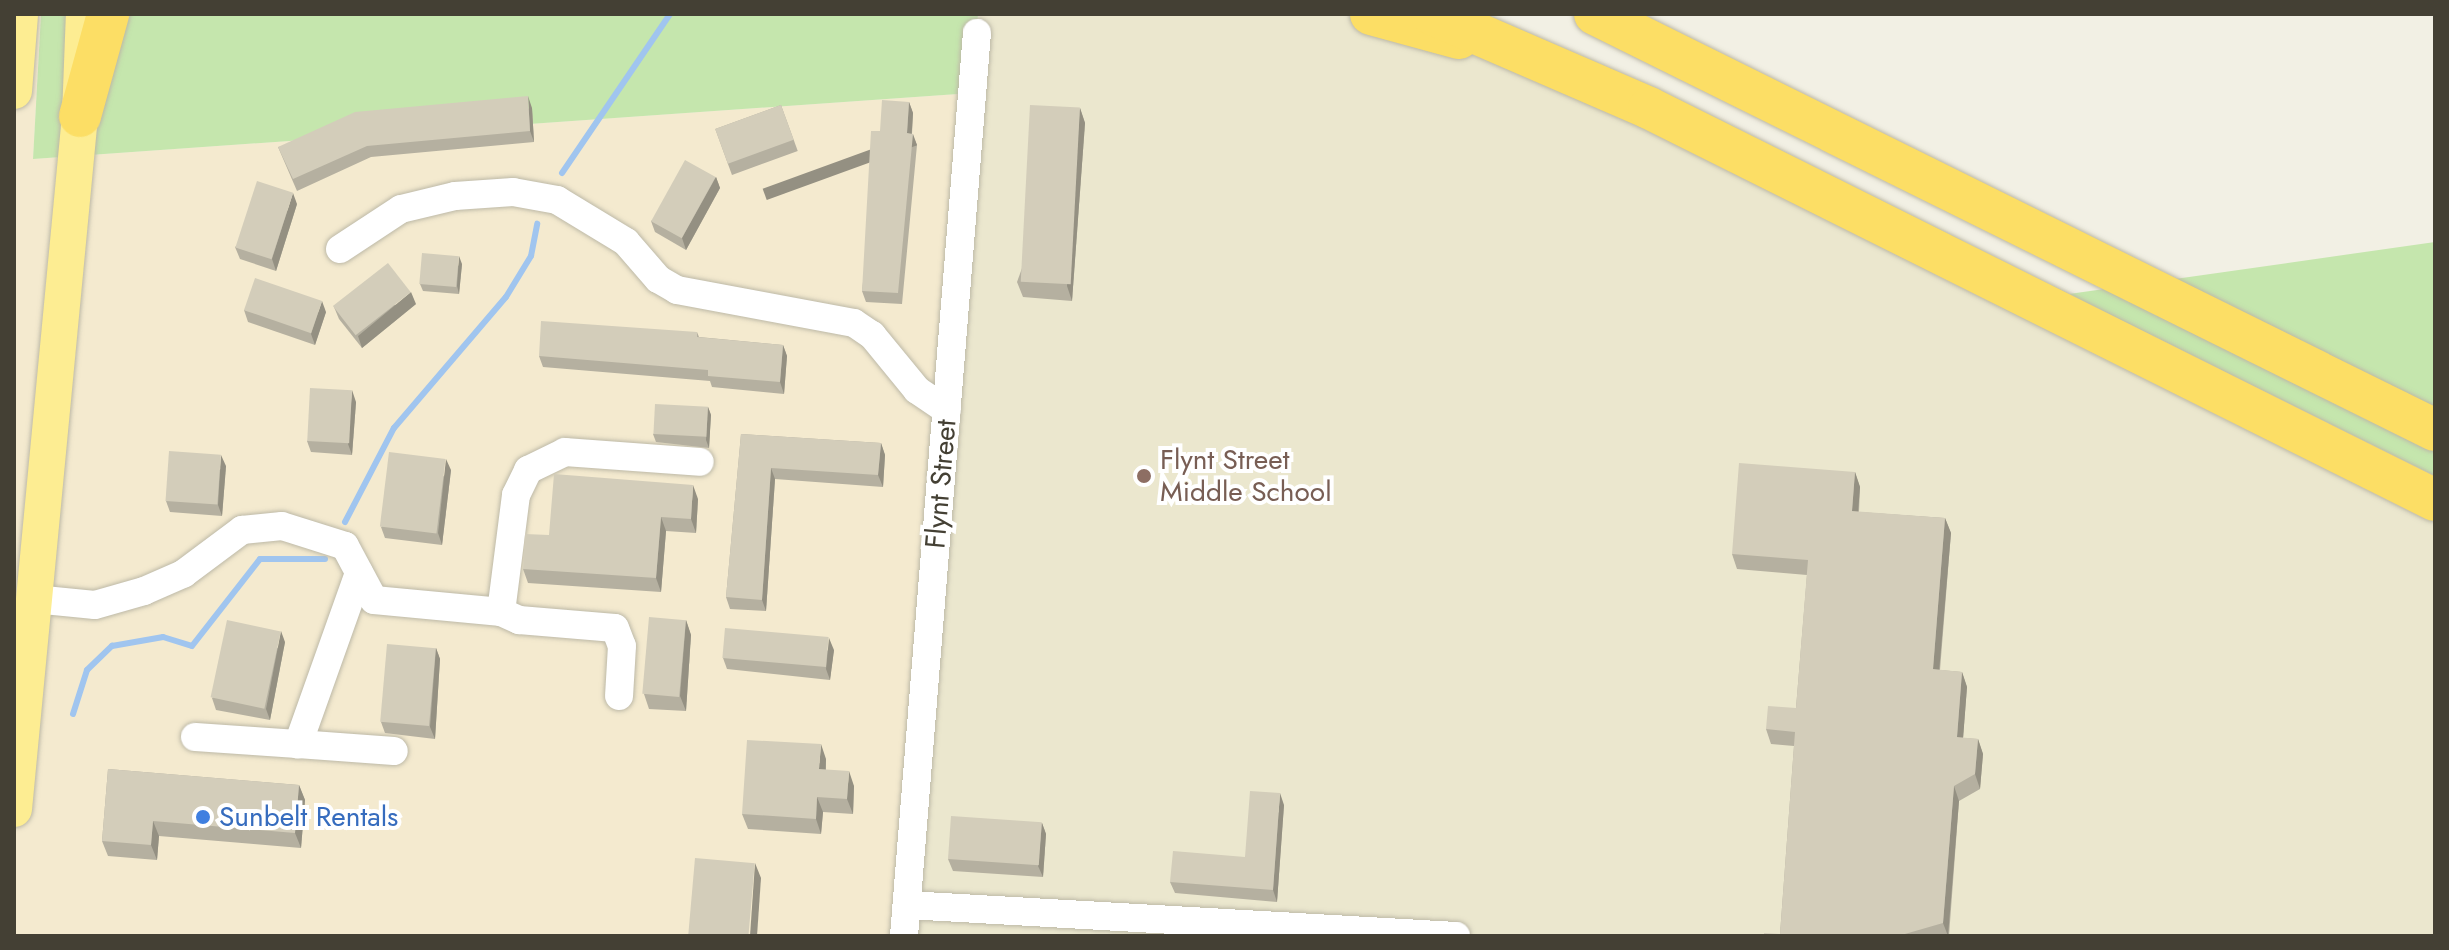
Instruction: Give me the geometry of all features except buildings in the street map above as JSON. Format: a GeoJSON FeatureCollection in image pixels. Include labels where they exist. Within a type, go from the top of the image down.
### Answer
{"type":"FeatureCollection","features":[{"type":"Feature","properties":{"kind":"highway"},"geometry":{"type":"LineString","coordinates":[[80,116],[108,14]]}},
{"type":"Feature","properties":{"kind":"highway"},"geometry":{"type":"LineString","coordinates":[[1371,14],[1545,61]]}},
{"type":"Feature","properties":{"kind":"highway"},"geometry":{"type":"LineString","coordinates":[[1432,14],[1545,61],[1728,147],[2435,500]]}},
{"type":"Feature","properties":{"kind":"highway"},"geometry":{"type":"LineString","coordinates":[[1595,14],[2435,430]]}},
{"type":"Feature","properties":{"kind":"main road"},"geometry":{"type":"LineString","coordinates":[[14,91],[20,14]]}},
{"type":"Feature","properties":{"kind":"main road"},"geometry":{"type":"LineString","coordinates":[[14,809],[80,116],[84,14]]}},
{"type":"Feature","properties":{"kind":"street","name":"Flynt Street"},"geometry":{"type":"LineString","coordinates":[[904,936],[977,33]]}},
{"type":"Feature","properties":{"kind":"street"},"geometry":{"type":"LineString","coordinates":[[340,249],[401,209],[455,196],[513,192],[557,200],[626,242],[658,279],[677,290],[854,323],[872,335],[917,390],[947,410]]}},
{"type":"Feature","properties":{"kind":"street"},"geometry":{"type":"LineString","coordinates":[[501,612],[516,495],[528,470],[565,452],[700,462]]}},
{"type":"Feature","properties":{"kind":"street"},"geometry":{"type":"LineString","coordinates":[[34,599],[95,605],[144,591],[183,574],[242,530],[282,526],[345,546],[374,600],[501,612],[519,620],[615,628],[622,646],[619,696]]}},
{"type":"Feature","properties":{"kind":"street"},"geometry":{"type":"LineString","coordinates":[[298,744],[359,573]]}},
{"type":"Feature","properties":{"kind":"street"},"geometry":{"type":"LineString","coordinates":[[195,737],[394,751]]}},
{"type":"Feature","properties":{"kind":"street"},"geometry":{"type":"LineString","coordinates":[[907,905],[1456,936]]}},
{"type":"Feature","properties":{"kind":"shaded area"},"geometry":{"type":"Polygon","coordinates":[[[14,14],[41,14],[33,159],[972,93],[903,936],[14,936],[14,14]]]}},
{"type":"Feature","properties":{"kind":"shaded area"},"geometry":{"type":"Polygon","coordinates":[[[978,14],[1482,14],[2242,376],[2435,476],[2435,936],[903,936],[978,14]]]}},
{"type":"Feature","properties":{"kind":"green space"},"geometry":{"type":"Polygon","coordinates":[[[41,14],[978,14],[972,93],[33,159],[41,14]]]}},
{"type":"Feature","properties":{"kind":"green space"},"geometry":{"type":"Polygon","coordinates":[[[2435,242],[2435,476],[2069,294],[2435,242]]]}},
{"type":"Feature","properties":{"kind":"waterway"},"geometry":{"type":"LineString","coordinates":[[562,173],[670,14]]}},
{"type":"Feature","properties":{"kind":"waterway"},"geometry":{"type":"LineString","coordinates":[[345,522],[394,428],[506,297],[531,256],[537,224]]}},
{"type":"Feature","properties":{"kind":"waterway"},"geometry":{"type":"LineString","coordinates":[[73,714],[87,670],[112,646],[163,637],[192,646],[260,559],[325,559]]}},
{"type":"Feature","properties":{"kind":"place","name":"Flynt Street Middle School"},"geometry":{"type":"Point","coordinates":[1144,476]}},
{"type":"Feature","properties":{"kind":"place","name":"Sunbelt Rentals"},"geometry":{"type":"Point","coordinates":[203,817]}}]}
